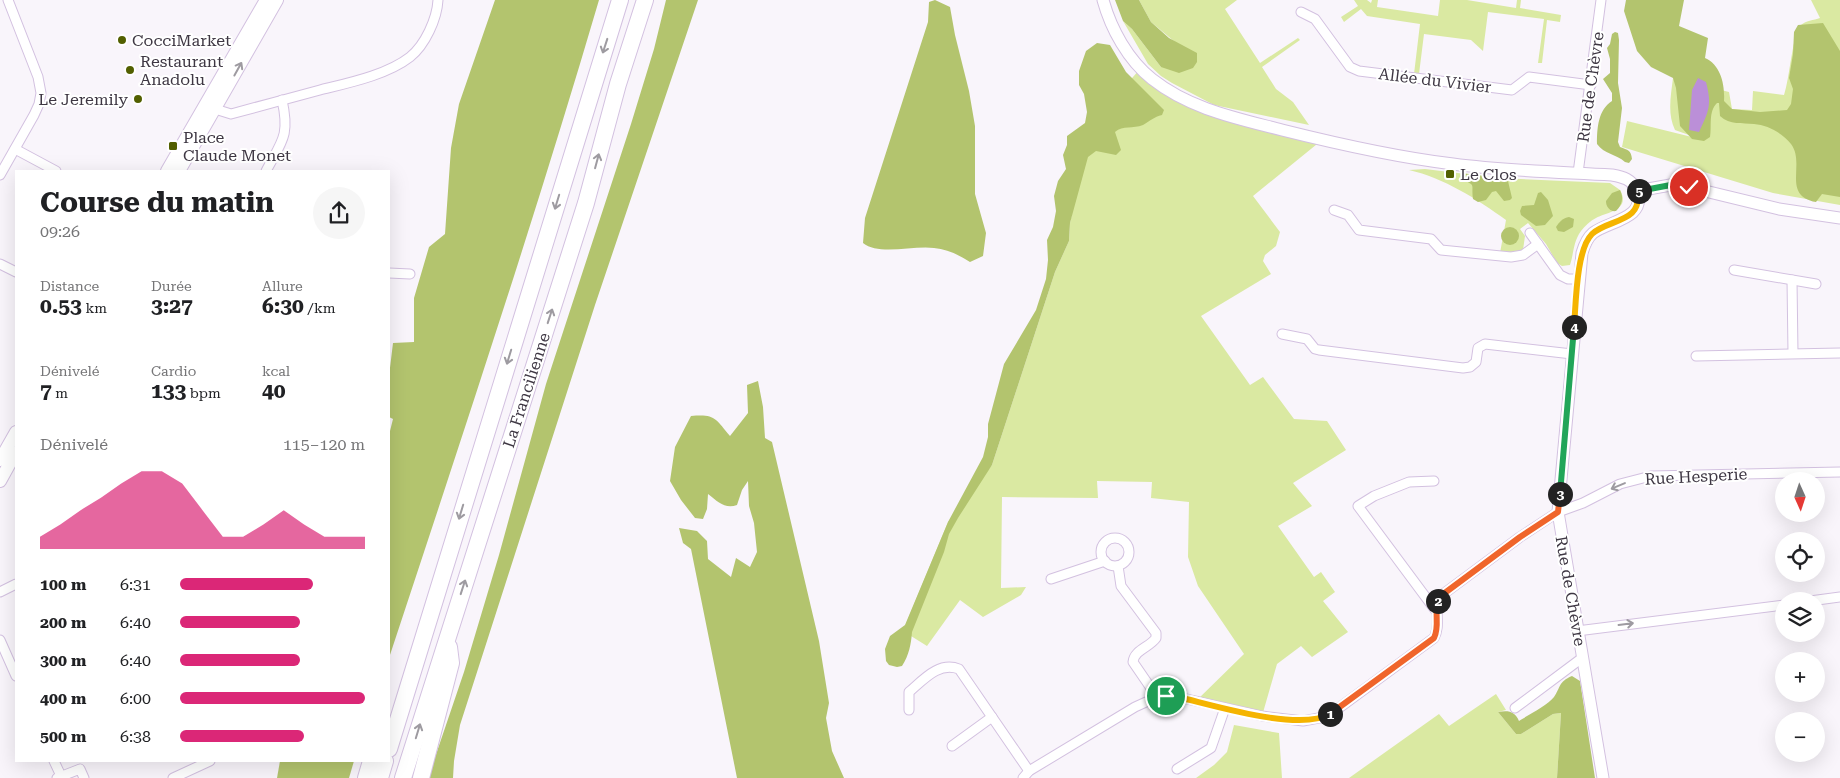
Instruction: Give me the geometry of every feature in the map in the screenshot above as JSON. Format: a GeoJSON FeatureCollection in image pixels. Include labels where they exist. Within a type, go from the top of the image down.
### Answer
{"type":"FeatureCollection","features":[{"type":"Feature","properties":{"kind":"highway","name":"La Francilienne"},"geometry":{"type":"LineString","coordinates":[[390,742],[392,729],[620,0]]}},
{"type":"Feature","properties":{"kind":"highway","name":"La Francilienne"},"geometry":{"type":"LineString","coordinates":[[403,778],[586,203],[618,84],[645,0]]}},
{"type":"Feature","properties":{"kind":"highway"},"geometry":{"type":"LineString","coordinates":[[421,778],[451,663],[448,634]]}},
{"type":"Feature","properties":{"kind":"highway"},"geometry":{"type":"LineString","coordinates":[[366,778],[371,762]]}},
{"type":"Feature","properties":{"kind":"highway"},"geometry":{"type":"LineString","coordinates":[[380,778],[385,762]]}},
{"type":"Feature","properties":{"kind":"main road"},"geometry":{"type":"LineString","coordinates":[[168,170],[266,0]]}},
{"type":"Feature","properties":{"kind":"main road"},"geometry":{"type":"LineString","coordinates":[[179,170],[277,0]]}},
{"type":"Feature","properties":{"kind":"main road"},"geometry":{"type":"LineString","coordinates":[[0,481],[5,454],[15,434]]}},
{"type":"Feature","properties":{"kind":"street"},"geometry":{"type":"LineString","coordinates":[[0,175],[40,104],[41,93],[38,77],[8,0]]}},
{"type":"Feature","properties":{"kind":"street"},"geometry":{"type":"LineString","coordinates":[[215,109],[231,114],[353,81],[386,70],[410,57],[426,38],[437,10],[438,0]]}},
{"type":"Feature","properties":{"kind":"street"},"geometry":{"type":"LineString","coordinates":[[1102,0],[1115,30],[1140,69],[1169,91],[1207,110],[1331,142],[1405,157],[1479,167],[1612,175],[1624,177],[1633,183],[1637,191],[1676,184],[1779,210],[1840,218]]}},
{"type":"Feature","properties":{"kind":"street","name":"Rue de Chèvre"},"geometry":{"type":"LineString","coordinates":[[1578,173],[1601,0]]}},
{"type":"Feature","properties":{"kind":"street","name":"Allée du Vivier"},"geometry":{"type":"LineString","coordinates":[[1300,12],[1315,19],[1350,67],[1359,72],[1512,90],[1529,77],[1591,85]]}},
{"type":"Feature","properties":{"kind":"street"},"geometry":{"type":"LineString","coordinates":[[267,170],[285,135],[286,119],[282,100]]}},
{"type":"Feature","properties":{"kind":"street"},"geometry":{"type":"LineString","coordinates":[[15,149],[54,170]]}},
{"type":"Feature","properties":{"kind":"street","name":"Rue de Chèvre"},"geometry":{"type":"LineString","coordinates":[[1603,778],[1558,512],[1582,253],[1587,241],[1596,231],[1630,215],[1638,201],[1637,191]]}},
{"type":"Feature","properties":{"kind":"street"},"geometry":{"type":"LineString","coordinates":[[1334,210],[1348,215],[1359,230],[1431,240],[1441,250],[1511,258],[1526,253],[1538,244]]}},
{"type":"Feature","properties":{"kind":"street"},"geometry":{"type":"LineString","coordinates":[[1530,233],[1560,275],[1568,279],[1579,280]]}},
{"type":"Feature","properties":{"kind":"street"},"geometry":{"type":"LineString","coordinates":[[0,264],[15,272]]}},
{"type":"Feature","properties":{"kind":"street"},"geometry":{"type":"LineString","coordinates":[[1734,270],[1816,284]]}},
{"type":"Feature","properties":{"kind":"street"},"geometry":{"type":"LineString","coordinates":[[390,273],[410,274]]}},
{"type":"Feature","properties":{"kind":"street"},"geometry":{"type":"LineString","coordinates":[[1792,280],[1792,353]]}},
{"type":"Feature","properties":{"kind":"street"},"geometry":{"type":"LineString","coordinates":[[1282,334],[1308,340],[1319,350],[1463,368],[1470,367],[1476,362],[1478,348],[1485,344],[1572,354]]}},
{"type":"Feature","properties":{"kind":"street"},"geometry":{"type":"LineString","coordinates":[[1696,356],[1840,353]]}},
{"type":"Feature","properties":{"kind":"street","name":"Rue Hesperie"},"geometry":{"type":"LineString","coordinates":[[1436,611],[1437,602],[1442,595],[1520,537],[1558,512],[1573,507],[1620,484],[1651,476],[1840,472]]}},
{"type":"Feature","properties":{"kind":"street"},"geometry":{"type":"LineString","coordinates":[[909,710],[909,692],[938,669],[950,667],[959,670],[992,717],[1026,774],[1135,707],[1157,697],[1178,697],[1291,720],[1313,720],[1324,717],[1429,644],[1437,634],[1436,611],[1358,506],[1374,496],[1409,482],[1434,481]]}},
{"type":"Feature","properties":{"kind":"street"},"geometry":{"type":"LineString","coordinates":[[1119,539],[1126,544],[1128,552],[1125,561],[1118,566],[1104,561],[1101,553],[1103,545],[1110,540],[1119,539]]}},
{"type":"Feature","properties":{"kind":"street"},"geometry":{"type":"LineString","coordinates":[[1051,579],[1104,561]]}},
{"type":"Feature","properties":{"kind":"street"},"geometry":{"type":"LineString","coordinates":[[1118,566],[1121,586],[1156,633],[1154,642],[1136,655],[1134,662],[1157,697]]}},
{"type":"Feature","properties":{"kind":"street"},"geometry":{"type":"LineString","coordinates":[[0,592],[15,584]]}},
{"type":"Feature","properties":{"kind":"street"},"geometry":{"type":"LineString","coordinates":[[1825,599],[1840,597]]}},
{"type":"Feature","properties":{"kind":"street"},"geometry":{"type":"LineString","coordinates":[[1577,631],[1775,606]]}},
{"type":"Feature","properties":{"kind":"street"},"geometry":{"type":"LineString","coordinates":[[0,640],[15,674]]}},
{"type":"Feature","properties":{"kind":"street"},"geometry":{"type":"LineString","coordinates":[[1515,708],[1582,658]]}},
{"type":"Feature","properties":{"kind":"street"},"geometry":{"type":"LineString","coordinates":[[1178,769],[1212,748],[1225,708]]}},
{"type":"Feature","properties":{"kind":"street"},"geometry":{"type":"LineString","coordinates":[[952,746],[992,717]]}},
{"type":"Feature","properties":{"kind":"street"},"geometry":{"type":"LineString","coordinates":[[54,762],[60,777],[80,769],[84,778]]}},
{"type":"Feature","properties":{"kind":"street"},"geometry":{"type":"LineString","coordinates":[[173,778],[208,762]]}},
{"type":"Feature","properties":{"kind":"green space"},"geometry":{"type":"Polygon","coordinates":[[[495,0],[599,0],[523,248],[390,655],[390,431],[393,419],[390,418],[390,368],[393,343],[414,342],[414,298],[429,247],[445,234],[451,148],[459,104],[495,0]]]}},
{"type":"Feature","properties":{"kind":"green space"},"geometry":{"type":"Polygon","coordinates":[[[666,0],[698,0],[595,305],[460,725],[453,778],[428,778],[464,672],[499,555],[546,384],[631,124],[654,49],[666,0]]]}},
{"type":"Feature","properties":{"kind":"green space"},"geometry":{"type":"Polygon","coordinates":[[[935,0],[950,7],[975,126],[975,194],[986,233],[983,256],[970,262],[953,253],[939,249],[926,247],[887,250],[870,247],[863,243],[865,218],[928,22],[929,2],[935,0]]]}},
{"type":"Feature","properties":{"kind":"green space"},"geometry":{"type":"Polygon","coordinates":[[[1115,0],[1139,0],[1151,22],[1169,38],[1197,53],[1197,62],[1193,68],[1179,73],[1161,67],[1132,29],[1123,21],[1115,0]]]}},
{"type":"Feature","properties":{"kind":"green space"},"geometry":{"type":"Polygon","coordinates":[[[1139,0],[1237,0],[1225,9],[1260,63],[1298,38],[1300,40],[1262,67],[1276,89],[1293,102],[1309,125],[1214,105],[1161,76],[1148,64],[1123,21],[1132,29],[1161,67],[1175,42],[1151,22],[1139,0]]]}},
{"type":"Feature","properties":{"kind":"green space"},"geometry":{"type":"Polygon","coordinates":[[[1354,0],[1367,0],[1371,3],[1372,0],[1378,0],[1377,7],[1438,16],[1440,0],[1467,0],[1516,8],[1517,0],[1521,0],[1520,8],[1561,15],[1560,22],[1547,20],[1542,63],[1538,63],[1544,19],[1488,12],[1483,51],[1471,40],[1424,34],[1419,74],[1414,74],[1420,24],[1367,16],[1361,9],[1344,22],[1341,17],[1358,6],[1354,0]]]}},
{"type":"Feature","properties":{"kind":"green space"},"geometry":{"type":"Polygon","coordinates":[[[1626,0],[1684,0],[1679,26],[1708,38],[1705,58],[1715,65],[1718,70],[1723,82],[1724,101],[1732,109],[1760,112],[1787,110],[1791,104],[1793,89],[1789,78],[1794,32],[1798,25],[1823,23],[1840,51],[1840,197],[1822,194],[1816,202],[1805,198],[1799,193],[1797,186],[1795,152],[1791,144],[1779,133],[1764,126],[1736,123],[1724,119],[1720,116],[1719,103],[1717,103],[1712,111],[1710,137],[1704,141],[1692,139],[1680,126],[1676,88],[1673,78],[1651,67],[1637,51],[1624,11],[1626,0]]]}},
{"type":"Feature","properties":{"kind":"green space"},"geometry":{"type":"Polygon","coordinates":[[[1811,0],[1840,0],[1840,205],[1773,193],[1622,147],[1627,121],[1700,139],[1675,130],[1670,111],[1673,78],[1729,92],[1732,109],[1752,110],[1753,91],[1784,95],[1798,30],[1801,25],[1820,18],[1811,0]]]}},
{"type":"Feature","properties":{"kind":"green space"},"geometry":{"type":"Polygon","coordinates":[[[1618,33],[1619,40],[1618,83],[1622,108],[1618,142],[1620,147],[1630,152],[1632,159],[1629,163],[1603,150],[1597,144],[1601,114],[1612,101],[1612,93],[1603,79],[1610,73],[1610,59],[1607,48],[1612,34],[1618,33]]]}},
{"type":"Feature","properties":{"kind":"green space"},"geometry":{"type":"Polygon","coordinates":[[[1097,43],[1110,45],[1126,72],[1164,110],[1162,115],[1143,125],[1115,132],[1121,150],[1116,155],[1096,151],[1088,157],[1070,223],[1069,241],[1055,272],[992,465],[949,534],[944,552],[912,632],[909,650],[902,666],[889,665],[886,661],[885,649],[890,636],[905,625],[948,522],[983,457],[988,437],[988,424],[1004,364],[1036,310],[1046,279],[1048,260],[1047,240],[1053,227],[1056,211],[1054,196],[1058,181],[1066,169],[1063,155],[1067,145],[1067,136],[1085,123],[1087,112],[1084,94],[1079,85],[1079,71],[1086,51],[1097,43]]]}},
{"type":"Feature","properties":{"kind":"green space"},"geometry":{"type":"Polygon","coordinates":[[[1140,69],[1187,101],[1322,140],[1253,196],[1280,232],[1276,246],[1265,255],[1263,261],[1271,274],[1201,316],[1250,385],[1263,377],[1294,419],[1327,421],[1346,450],[1293,483],[1312,506],[1278,526],[1314,577],[1321,572],[1335,592],[1323,601],[1348,632],[1312,657],[1301,646],[1277,664],[1262,716],[1196,701],[1244,654],[1198,586],[1188,557],[1189,502],[1151,498],[1152,482],[1097,481],[1098,498],[1002,497],[1001,588],[1026,587],[1021,595],[983,617],[960,600],[927,646],[903,631],[948,522],[992,465],[1055,272],[1069,241],[1070,223],[1091,125],[1140,69]]]}},
{"type":"Feature","properties":{"kind":"green space"},"geometry":{"type":"Polygon","coordinates":[[[1425,169],[1498,178],[1610,183],[1620,190],[1623,202],[1617,209],[1594,219],[1584,227],[1576,239],[1570,265],[1562,266],[1557,263],[1546,244],[1528,223],[1520,229],[1525,236],[1523,250],[1518,253],[1500,253],[1506,220],[1460,190],[1435,178],[1409,170],[1425,169]]]}},
{"type":"Feature","properties":{"kind":"green space"},"geometry":{"type":"Polygon","coordinates":[[[1461,173],[1485,176],[1496,182],[1508,181],[1512,198],[1504,201],[1496,191],[1492,192],[1486,200],[1478,202],[1473,199],[1472,186],[1460,178],[1461,173]]]}},
{"type":"Feature","properties":{"kind":"green space"},"geometry":{"type":"Polygon","coordinates":[[[1620,190],[1622,196],[1621,204],[1616,211],[1612,211],[1606,201],[1612,193],[1620,190]]]}},
{"type":"Feature","properties":{"kind":"green space"},"geometry":{"type":"Polygon","coordinates":[[[1541,192],[1548,200],[1553,216],[1545,225],[1536,226],[1521,215],[1520,211],[1522,206],[1534,205],[1538,193],[1541,192]]]}},
{"type":"Feature","properties":{"kind":"green space"},"geometry":{"type":"Polygon","coordinates":[[[1569,217],[1574,219],[1573,227],[1564,232],[1558,231],[1556,227],[1558,223],[1569,217]]]}},
{"type":"Feature","properties":{"kind":"green space"},"geometry":{"type":"Polygon","coordinates":[[[1510,227],[1516,230],[1519,236],[1516,242],[1510,245],[1504,242],[1501,236],[1504,230],[1510,227]]]}},
{"type":"Feature","properties":{"kind":"green space"},"geometry":{"type":"Polygon","coordinates":[[[758,381],[763,407],[765,438],[772,442],[819,641],[829,703],[826,718],[832,751],[844,778],[737,778],[691,549],[683,543],[679,528],[697,531],[707,541],[708,559],[731,577],[736,558],[750,567],[757,552],[754,523],[749,506],[748,481],[742,490],[737,505],[725,505],[708,494],[707,509],[703,519],[695,518],[681,500],[670,481],[675,447],[691,416],[714,418],[730,436],[748,413],[747,385],[758,381]]]}},
{"type":"Feature","properties":{"kind":"green space"},"geometry":{"type":"Polygon","coordinates":[[[1572,676],[1580,681],[1595,778],[1557,778],[1561,713],[1553,714],[1521,734],[1516,734],[1498,712],[1511,712],[1519,721],[1543,707],[1554,697],[1562,683],[1572,676]]]}},
{"type":"Feature","properties":{"kind":"green space"},"geometry":{"type":"Polygon","coordinates":[[[1496,694],[1506,710],[1498,712],[1516,734],[1521,734],[1553,714],[1561,713],[1557,778],[1349,778],[1439,714],[1449,726],[1496,694]]]}},
{"type":"Feature","properties":{"kind":"green space"},"geometry":{"type":"Polygon","coordinates":[[[1234,725],[1279,733],[1282,778],[1196,778],[1214,765],[1227,752],[1234,725]]]}},
{"type":"Feature","properties":{"kind":"green space"},"geometry":{"type":"Polygon","coordinates":[[[280,762],[354,762],[349,778],[277,778],[280,762]]]}},
{"type":"Feature","properties":{"kind":"shaded area"},"geometry":{"type":"Polygon","coordinates":[[[1698,78],[1706,82],[1709,97],[1709,108],[1699,132],[1689,130],[1692,90],[1698,78]]]}},
{"type":"Feature","properties":{"kind":"place","name":"CocciMarket"},"geometry":{"type":"Point","coordinates":[122,40]}},
{"type":"Feature","properties":{"kind":"place","name":"Restaurant Anadolu"},"geometry":{"type":"Point","coordinates":[130,70]}},
{"type":"Feature","properties":{"kind":"place","name":"Le Jeremily"},"geometry":{"type":"Point","coordinates":[138,99]}},
{"type":"Feature","properties":{"kind":"place","name":"Place Claude Monet"},"geometry":{"type":"Point","coordinates":[173,146]}},
{"type":"Feature","properties":{"kind":"place","name":"Le Clos"},"geometry":{"type":"Point","coordinates":[1450,174]}},
{"type":"Feature","properties":{"kind":"route"},"geometry":{"type":"LineString","coordinates":[[1166,696],[1262,716],[1303,721],[1313,720],[1324,717],[1339,708],[1429,644],[1437,634],[1437,602],[1442,595],[1520,537],[1558,512],[1580,262],[1587,241],[1596,231],[1630,215],[1638,201],[1637,191],[1676,184],[1689,187]]}}]}
